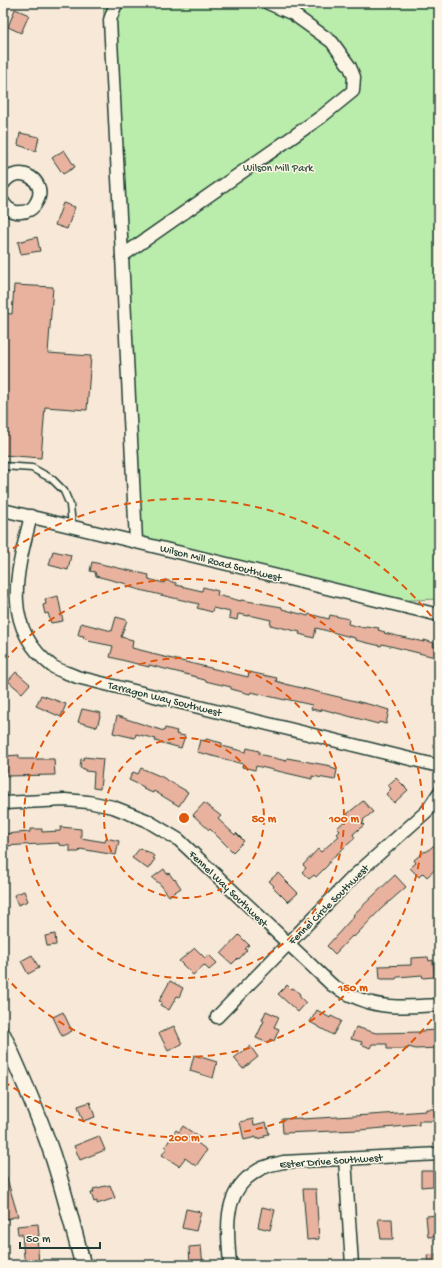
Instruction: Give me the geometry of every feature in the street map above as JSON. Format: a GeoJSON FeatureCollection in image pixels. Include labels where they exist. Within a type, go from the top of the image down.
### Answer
{"type":"FeatureCollection","features":[{"type":"Feature","properties":{"kind":"street"},"geometry":{"type":"LineString","coordinates":[[118,3],[115,6],[110,20],[136,541]]}},
{"type":"Feature","properties":{"kind":"street"},"geometry":{"type":"LineString","coordinates":[[122,256],[321,117],[353,91],[354,77],[350,67],[332,42],[293,14],[268,3]]}},
{"type":"Feature","properties":{"kind":"street"},"geometry":{"type":"LineString","coordinates":[[3,184],[13,175],[19,173],[25,174],[35,181],[39,193],[35,206],[24,212],[11,210],[3,202]]}},
{"type":"Feature","properties":{"kind":"street","name":"Wilson Mill Road Southwest"},"geometry":{"type":"LineString","coordinates":[[3,510],[439,615]]}},
{"type":"Feature","properties":{"kind":"street","name":"Tarragon Way Southwest"},"geometry":{"type":"LineString","coordinates":[[30,516],[15,582],[15,608],[19,625],[27,640],[37,654],[53,667],[77,677],[439,766]]}},
{"type":"Feature","properties":{"kind":"street","name":"Fennel Circle Southwest"},"geometry":{"type":"LineString","coordinates":[[217,1017],[354,876],[427,811],[439,793]]}},
{"type":"Feature","properties":{"kind":"street","name":"Fennel Way Southwest"},"geometry":{"type":"LineString","coordinates":[[3,803],[65,800],[88,802],[113,807],[146,820],[179,840],[332,985],[349,995],[369,1003],[401,1007],[439,1005]]}},
{"type":"Feature","properties":{"kind":"street"},"geometry":{"type":"LineString","coordinates":[[3,1036],[28,1091],[52,1153],[70,1214],[82,1265]]}},
{"type":"Feature","properties":{"kind":"street","name":"Ester Drive Southwest"},"geometry":{"type":"LineString","coordinates":[[230,1265],[228,1227],[229,1209],[235,1194],[242,1183],[253,1173],[264,1167],[283,1162],[439,1154]]}},
{"type":"Feature","properties":{"kind":"street"},"geometry":{"type":"LineString","coordinates":[[346,1159],[352,1265]]}},
{"type":"Feature","properties":{"kind":"lane"},"geometry":{"type":"LineString","coordinates":[[3,466],[32,468],[52,479],[64,490],[70,505],[72,526]]}},
{"type":"Feature","properties":{"kind":"green space","name":"Wilson Mill Park"},"geometry":{"type":"Polygon","coordinates":[[[103,3],[439,3],[439,599],[387,601],[131,541],[120,230],[103,3]]]}},
{"type":"Feature","properties":{"kind":"building"},"geometry":{"type":"Polygon","coordinates":[[[15,9],[29,15],[21,33],[8,27],[15,9]]]}},
{"type":"Feature","properties":{"kind":"building"},"geometry":{"type":"Polygon","coordinates":[[[20,133],[39,137],[36,151],[18,145],[20,133]]]}},
{"type":"Feature","properties":{"kind":"building"},"geometry":{"type":"Polygon","coordinates":[[[64,150],[75,167],[63,174],[52,158],[64,150]]]}},
{"type":"Feature","properties":{"kind":"building"},"geometry":{"type":"Polygon","coordinates":[[[63,203],[75,207],[67,229],[55,225],[63,203]]]}},
{"type":"Feature","properties":{"kind":"building"},"geometry":{"type":"Polygon","coordinates":[[[37,237],[40,251],[21,254],[18,242],[37,237]]]}},
{"type":"Feature","properties":{"kind":"building"},"geometry":{"type":"Polygon","coordinates":[[[14,285],[53,287],[48,353],[91,356],[87,410],[45,407],[41,458],[3,455],[3,313],[12,314],[14,285]]]}},
{"type":"Feature","properties":{"kind":"building"},"geometry":{"type":"Polygon","coordinates":[[[53,551],[71,555],[68,570],[49,565],[53,551]]]}},
{"type":"Feature","properties":{"kind":"building"},"geometry":{"type":"Polygon","coordinates":[[[92,562],[149,575],[148,579],[164,583],[165,580],[176,583],[176,585],[202,591],[203,587],[218,591],[217,595],[241,601],[282,607],[282,609],[308,616],[309,614],[329,619],[330,615],[349,619],[348,624],[365,628],[366,626],[379,628],[378,630],[385,632],[384,633],[434,643],[433,646],[439,647],[439,658],[382,644],[381,646],[355,640],[355,638],[316,628],[314,638],[299,634],[300,632],[270,625],[271,620],[249,615],[238,614],[237,620],[229,618],[230,612],[213,608],[212,612],[197,608],[199,604],[140,590],[126,586],[127,584],[96,576],[95,572],[90,571],[92,562]]]}},
{"type":"Feature","properties":{"kind":"building"},"geometry":{"type":"Polygon","coordinates":[[[58,596],[63,621],[51,623],[48,613],[45,614],[43,605],[46,604],[45,599],[58,596]]]}},
{"type":"Feature","properties":{"kind":"building"},"geometry":{"type":"Polygon","coordinates":[[[116,617],[127,620],[121,637],[133,640],[132,648],[248,677],[249,672],[277,678],[276,681],[289,685],[376,706],[389,710],[386,724],[379,722],[378,724],[322,709],[321,711],[311,709],[312,705],[251,692],[250,694],[231,689],[231,687],[205,681],[197,677],[110,657],[113,646],[88,641],[89,640],[83,638],[84,636],[78,635],[81,623],[112,631],[116,617]]]}},
{"type":"Feature","properties":{"kind":"building"},"geometry":{"type":"Polygon","coordinates":[[[16,672],[30,684],[22,693],[8,681],[16,672]]]}},
{"type":"Feature","properties":{"kind":"building"},"geometry":{"type":"Polygon","coordinates":[[[41,695],[66,704],[61,717],[36,706],[41,695]]]}},
{"type":"Feature","properties":{"kind":"building"},"geometry":{"type":"Polygon","coordinates":[[[82,709],[101,713],[97,727],[78,722],[82,709]]]}},
{"type":"Feature","properties":{"kind":"building"},"geometry":{"type":"Polygon","coordinates":[[[117,716],[164,731],[165,728],[177,731],[176,734],[185,736],[181,748],[136,734],[135,738],[113,733],[117,716]]]}},
{"type":"Feature","properties":{"kind":"building"},"geometry":{"type":"Polygon","coordinates":[[[206,739],[222,743],[222,746],[246,752],[247,748],[259,751],[259,754],[286,761],[287,758],[331,766],[331,768],[337,770],[335,780],[312,776],[312,779],[256,766],[255,770],[242,767],[243,764],[197,752],[200,740],[206,741],[206,739]]]}},
{"type":"Feature","properties":{"kind":"building"},"geometry":{"type":"Polygon","coordinates":[[[19,755],[19,759],[54,759],[55,775],[7,776],[6,756],[19,755]]]}},
{"type":"Feature","properties":{"kind":"building"},"geometry":{"type":"Polygon","coordinates":[[[84,757],[103,759],[100,789],[93,788],[94,772],[85,771],[85,769],[80,768],[81,759],[83,760],[84,757]]]}},
{"type":"Feature","properties":{"kind":"building"},"geometry":{"type":"Polygon","coordinates":[[[141,768],[162,777],[188,792],[179,806],[154,791],[153,793],[143,789],[144,787],[129,780],[133,772],[138,774],[141,768]]]}},
{"type":"Feature","properties":{"kind":"building"},"geometry":{"type":"Polygon","coordinates":[[[396,778],[408,790],[394,803],[386,794],[391,789],[388,785],[396,778]]]}},
{"type":"Feature","properties":{"kind":"building"},"geometry":{"type":"Polygon","coordinates":[[[363,801],[373,812],[363,820],[364,822],[362,823],[364,825],[353,834],[355,838],[329,861],[328,865],[316,877],[314,875],[309,879],[302,872],[306,868],[303,865],[318,849],[321,852],[339,836],[337,834],[340,831],[337,828],[349,817],[347,814],[363,801]]]}},
{"type":"Feature","properties":{"kind":"building"},"geometry":{"type":"Polygon","coordinates":[[[204,803],[221,816],[218,819],[235,835],[236,833],[244,841],[233,852],[210,829],[209,830],[193,815],[204,803]]]}},
{"type":"Feature","properties":{"kind":"building"},"geometry":{"type":"Polygon","coordinates":[[[61,827],[81,829],[81,838],[105,842],[106,838],[119,841],[116,855],[80,849],[79,852],[70,852],[70,846],[59,845],[59,843],[3,846],[3,834],[30,832],[30,829],[42,829],[42,832],[60,831],[61,827]]]}},
{"type":"Feature","properties":{"kind":"building"},"geometry":{"type":"Polygon","coordinates":[[[439,841],[439,866],[427,877],[423,873],[419,877],[410,868],[416,863],[414,860],[439,841]]]}},
{"type":"Feature","properties":{"kind":"building"},"geometry":{"type":"Polygon","coordinates":[[[140,848],[154,856],[153,858],[155,859],[148,869],[132,858],[140,848]]]}},
{"type":"Feature","properties":{"kind":"building"},"geometry":{"type":"Polygon","coordinates":[[[164,869],[167,874],[169,873],[174,880],[175,879],[181,888],[169,896],[160,884],[152,878],[164,869]]]}},
{"type":"Feature","properties":{"kind":"building"},"geometry":{"type":"Polygon","coordinates":[[[278,873],[298,893],[288,902],[269,881],[278,873]]]}},
{"type":"Feature","properties":{"kind":"building"},"geometry":{"type":"Polygon","coordinates":[[[395,875],[406,887],[381,909],[354,937],[352,936],[335,954],[327,946],[354,916],[353,915],[395,875]]]}},
{"type":"Feature","properties":{"kind":"building"},"geometry":{"type":"Polygon","coordinates":[[[24,891],[28,901],[18,905],[14,895],[24,891]]]}},
{"type":"Feature","properties":{"kind":"building"},"geometry":{"type":"Polygon","coordinates":[[[55,934],[56,945],[47,946],[45,936],[55,934]]]}},
{"type":"Feature","properties":{"kind":"building"},"geometry":{"type":"Polygon","coordinates":[[[239,935],[249,945],[245,949],[247,950],[239,959],[238,958],[232,964],[221,954],[239,935]]]}},
{"type":"Feature","properties":{"kind":"building"},"geometry":{"type":"Polygon","coordinates":[[[195,948],[205,958],[209,955],[217,963],[209,970],[204,965],[193,975],[179,961],[195,948]]]}},
{"type":"Feature","properties":{"kind":"building"},"geometry":{"type":"Polygon","coordinates":[[[32,955],[39,968],[28,974],[21,961],[32,955]]]}},
{"type":"Feature","properties":{"kind":"building"},"geometry":{"type":"Polygon","coordinates":[[[428,957],[429,961],[433,960],[434,977],[423,978],[422,975],[398,977],[396,979],[380,979],[379,966],[411,965],[411,958],[428,957]]]}},
{"type":"Feature","properties":{"kind":"building"},"geometry":{"type":"Polygon","coordinates":[[[170,981],[183,988],[179,997],[177,996],[169,1010],[160,1005],[162,1002],[159,1001],[170,981]]]}},
{"type":"Feature","properties":{"kind":"building"},"geometry":{"type":"Polygon","coordinates":[[[287,985],[300,994],[299,996],[306,1003],[298,1012],[278,994],[287,985]]]}},
{"type":"Feature","properties":{"kind":"building"},"geometry":{"type":"Polygon","coordinates":[[[317,1010],[330,1018],[331,1016],[341,1021],[333,1035],[310,1022],[317,1010]]]}},
{"type":"Feature","properties":{"kind":"building"},"geometry":{"type":"Polygon","coordinates":[[[266,1011],[279,1017],[274,1027],[279,1029],[274,1041],[270,1039],[268,1043],[256,1038],[264,1021],[262,1020],[266,1011]]]}},
{"type":"Feature","properties":{"kind":"building"},"geometry":{"type":"Polygon","coordinates":[[[63,1012],[72,1031],[62,1036],[53,1017],[63,1012]]]}},
{"type":"Feature","properties":{"kind":"building"},"geometry":{"type":"Polygon","coordinates":[[[174,1026],[182,1044],[168,1051],[159,1033],[174,1026]]]}},
{"type":"Feature","properties":{"kind":"building"},"geometry":{"type":"Polygon","coordinates":[[[356,1027],[376,1033],[438,1030],[439,1048],[416,1049],[408,1047],[408,1049],[387,1049],[387,1044],[372,1044],[370,1048],[361,1044],[362,1042],[351,1039],[356,1027]]]}},
{"type":"Feature","properties":{"kind":"building"},"geometry":{"type":"Polygon","coordinates":[[[250,1046],[258,1057],[243,1069],[234,1058],[250,1046]]]}},
{"type":"Feature","properties":{"kind":"building"},"geometry":{"type":"Polygon","coordinates":[[[194,1055],[217,1062],[213,1078],[190,1071],[194,1055]]]}},
{"type":"Feature","properties":{"kind":"building"},"geometry":{"type":"Polygon","coordinates":[[[90,1102],[95,1117],[83,1121],[78,1106],[90,1102]]]}},
{"type":"Feature","properties":{"kind":"building"},"geometry":{"type":"Polygon","coordinates":[[[426,1109],[439,1109],[439,1121],[419,1121],[419,1125],[360,1130],[283,1133],[282,1119],[370,1115],[426,1111],[426,1109]]]}},
{"type":"Feature","properties":{"kind":"building"},"geometry":{"type":"Polygon","coordinates":[[[253,1119],[254,1125],[266,1122],[269,1134],[264,1135],[265,1137],[256,1139],[256,1137],[244,1140],[240,1122],[253,1119]]]}},
{"type":"Feature","properties":{"kind":"building"},"geometry":{"type":"Polygon","coordinates":[[[183,1126],[199,1137],[196,1142],[207,1150],[196,1166],[185,1158],[179,1166],[162,1155],[167,1148],[165,1147],[176,1130],[179,1132],[183,1126]]]}},
{"type":"Feature","properties":{"kind":"building"},"geometry":{"type":"Polygon","coordinates":[[[99,1136],[105,1150],[80,1160],[74,1146],[99,1136]]]}},
{"type":"Feature","properties":{"kind":"building"},"geometry":{"type":"Polygon","coordinates":[[[421,1171],[433,1171],[433,1186],[421,1187],[421,1171]]]}},
{"type":"Feature","properties":{"kind":"building"},"geometry":{"type":"Polygon","coordinates":[[[5,1172],[18,1216],[3,1220],[3,1173],[5,1172]]]}},
{"type":"Feature","properties":{"kind":"building"},"geometry":{"type":"Polygon","coordinates":[[[110,1185],[115,1198],[97,1204],[97,1201],[94,1202],[91,1193],[94,1192],[93,1189],[110,1185]]]}},
{"type":"Feature","properties":{"kind":"building"},"geometry":{"type":"Polygon","coordinates":[[[303,1189],[316,1189],[319,1239],[307,1240],[303,1189]]]}},
{"type":"Feature","properties":{"kind":"building"},"geometry":{"type":"Polygon","coordinates":[[[262,1207],[275,1210],[270,1230],[258,1227],[262,1207]]]}},
{"type":"Feature","properties":{"kind":"building"},"geometry":{"type":"Polygon","coordinates":[[[186,1209],[201,1212],[196,1231],[182,1228],[186,1209]]]}},
{"type":"Feature","properties":{"kind":"building"},"geometry":{"type":"Polygon","coordinates":[[[439,1215],[439,1236],[428,1237],[426,1216],[439,1215]]]}},
{"type":"Feature","properties":{"kind":"building"},"geometry":{"type":"Polygon","coordinates":[[[378,1219],[392,1219],[393,1239],[381,1239],[378,1219]]]}},
{"type":"Feature","properties":{"kind":"building"},"geometry":{"type":"Polygon","coordinates":[[[38,1224],[39,1236],[37,1236],[39,1265],[26,1265],[22,1234],[18,1234],[17,1226],[38,1224]]]}},
{"type":"Feature","properties":{"kind":"building"},"geometry":{"type":"Polygon","coordinates":[[[201,1246],[203,1265],[190,1265],[189,1247],[201,1246]]]}},
{"type":"Feature","properties":{"kind":"building"},"geometry":{"type":"Polygon","coordinates":[[[439,1254],[439,1265],[428,1265],[427,1255],[439,1254]]]}}]}
